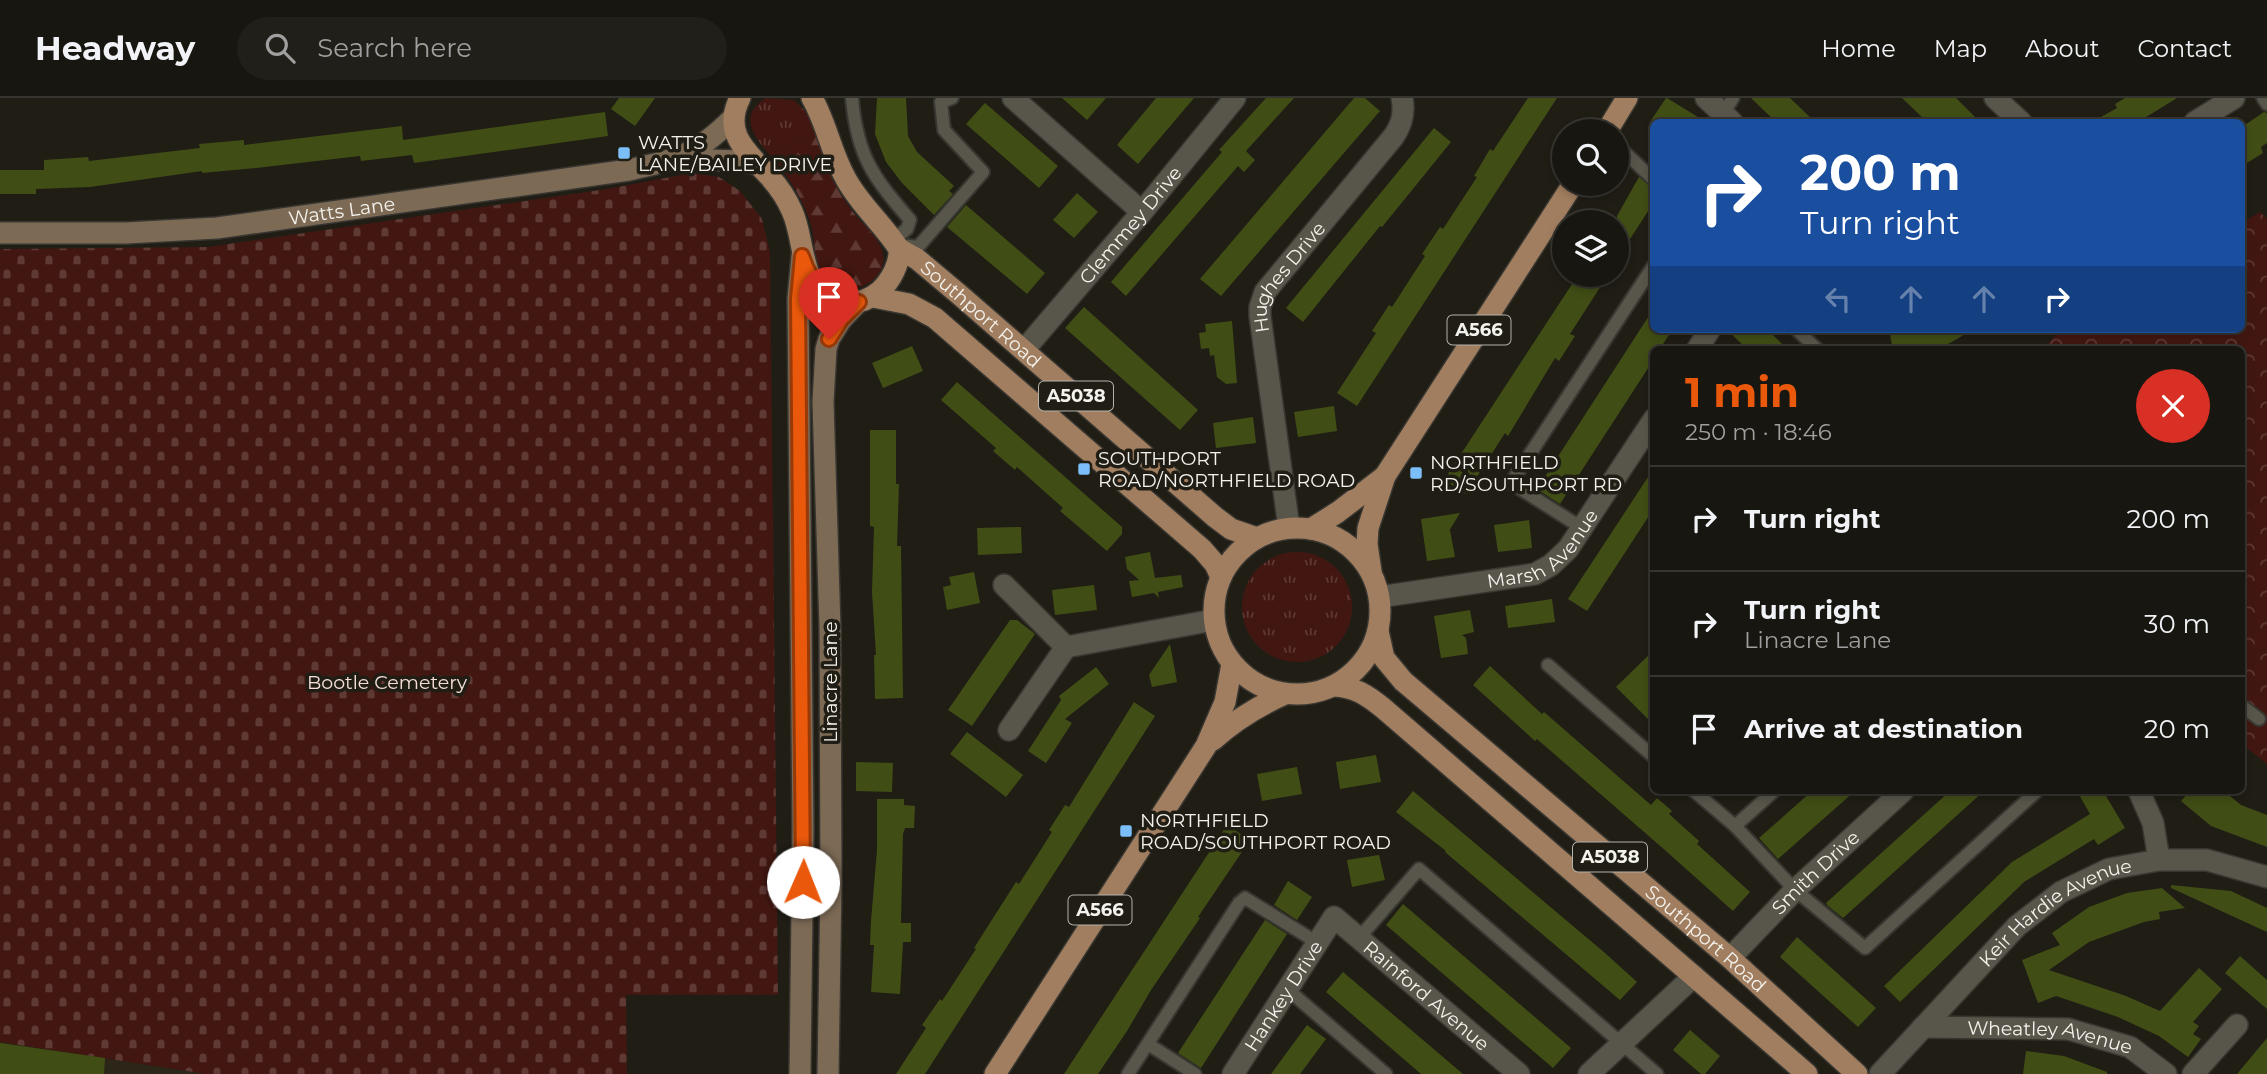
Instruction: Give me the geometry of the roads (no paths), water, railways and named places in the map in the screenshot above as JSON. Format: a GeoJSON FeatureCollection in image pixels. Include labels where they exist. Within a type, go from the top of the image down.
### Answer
{"type":"FeatureCollection","features":[{"type":"Feature","properties":{"kind":"main road"},"geometry":{"type":"LineString","coordinates":[[1614,119],[1627,98]]}},
{"type":"Feature","properties":{"kind":"main road","name":"A5038"},"geometry":{"type":"LineString","coordinates":[[821,104],[837,159],[848,184],[896,244]]}},
{"type":"Feature","properties":{"kind":"main road","name":"A5038"},"geometry":{"type":"LineString","coordinates":[[735,106],[738,139],[745,152],[771,178],[793,213],[802,256],[807,271],[818,288],[837,300],[866,300]]}},
{"type":"Feature","properties":{"kind":"main road","name":"A566"},"geometry":{"type":"LineString","coordinates":[[1372,573],[1367,544],[1368,528],[1385,476],[1565,196]]}},
{"type":"Feature","properties":{"kind":"main road"},"geometry":{"type":"LineString","coordinates":[[866,300],[884,287],[896,268],[899,258],[896,244]]}},
{"type":"Feature","properties":{"kind":"main road","name":"Southport Road"},"geometry":{"type":"LineString","coordinates":[[896,244],[1024,350],[1215,517],[1231,529],[1257,538]]}},
{"type":"Feature","properties":{"kind":"main road","name":"Southport Road"},"geometry":{"type":"LineString","coordinates":[[866,300],[909,304],[935,318],[1202,549],[1221,577]]}},
{"type":"Feature","properties":{"kind":"main road","name":"A566"},"geometry":{"type":"LineString","coordinates":[[1311,529],[1385,476]]}},
{"type":"Feature","properties":{"kind":"main road"},"geometry":{"type":"LineString","coordinates":[[1289,528],[1311,529],[1330,534],[1347,544],[1361,557],[1372,573],[1379,597],[1378,631],[1363,663],[1350,676],[1318,692],[1285,694],[1265,688],[1247,678],[1232,664],[1217,636],[1214,620],[1215,598],[1221,577],[1236,555],[1257,538],[1289,528]]}},
{"type":"Feature","properties":{"kind":"main road","name":"Southport Road"},"geometry":{"type":"LineString","coordinates":[[1378,631],[1384,658],[1403,681],[1730,958],[1857,1074]]}},
{"type":"Feature","properties":{"kind":"main road","name":"A566"},"geometry":{"type":"LineString","coordinates":[[995,1074],[1206,746],[1225,702],[1232,664]]}},
{"type":"Feature","properties":{"kind":"main road","name":"Southport Road"},"geometry":{"type":"LineString","coordinates":[[1334,686],[1360,691],[1383,708],[1807,1074]]}},
{"type":"Feature","properties":{"kind":"main road","name":"A566"},"geometry":{"type":"LineString","coordinates":[[1206,746],[1232,723],[1259,705],[1285,694]]}},
{"type":"Feature","properties":{"kind":"street"},"geometry":{"type":"LineString","coordinates":[[1013,98],[1142,212]]}},
{"type":"Feature","properties":{"kind":"street","name":"Clemmey Drive"},"geometry":{"type":"LineString","coordinates":[[1024,350],[1235,98]]}},
{"type":"Feature","properties":{"kind":"street","name":"Hughes Drive"},"geometry":{"type":"LineString","coordinates":[[1289,528],[1260,316],[1262,299],[1394,136],[1404,112],[1402,98]]}},
{"type":"Feature","properties":{"kind":"street"},"geometry":{"type":"LineString","coordinates":[[1706,98],[1729,111]]}},
{"type":"Feature","properties":{"kind":"street"},"geometry":{"type":"LineString","coordinates":[[1995,98],[2018,119]]}},
{"type":"Feature","properties":{"kind":"street"},"geometry":{"type":"LineString","coordinates":[[2200,119],[2234,98]]}},
{"type":"Feature","properties":{"kind":"street","name":"Watts Lane"},"geometry":{"type":"LineString","coordinates":[[0,233],[126,233],[217,228],[601,174],[682,157],[708,141],[735,106]]}},
{"type":"Feature","properties":{"kind":"street","name":"Watts Lane"},"geometry":{"type":"LineString","coordinates":[[682,157],[701,161],[743,160],[758,165]]}},
{"type":"Feature","properties":{"kind":"street","name":"Linacre Lane"},"geometry":{"type":"LineString","coordinates":[[800,1074],[803,829],[798,299],[802,256]]}},
{"type":"Feature","properties":{"kind":"street","name":"Linacre Lane"},"geometry":{"type":"LineString","coordinates":[[828,1074],[831,883],[830,628],[823,402],[825,359],[829,339],[841,320],[866,300]]}},
{"type":"Feature","properties":{"kind":"street","name":"Marsh Avenue"},"geometry":{"type":"LineString","coordinates":[[1379,597],[1543,571],[1560,558],[1650,426]]}},
{"type":"Feature","properties":{"kind":"street"},"geometry":{"type":"LineString","coordinates":[[1004,585],[1066,647]]}},
{"type":"Feature","properties":{"kind":"street"},"geometry":{"type":"LineString","coordinates":[[1009,730],[1066,647],[1214,620]]}},
{"type":"Feature","properties":{"kind":"street","name":"Smith Drive"},"geometry":{"type":"LineString","coordinates":[[1730,958],[1795,890],[1900,794]]}},
{"type":"Feature","properties":{"kind":"street"},"geometry":{"type":"LineString","coordinates":[[2139,794],[2153,824],[2160,860]]}},
{"type":"Feature","properties":{"kind":"street","name":"Keir Hardie Avenue"},"geometry":{"type":"LineString","coordinates":[[1884,1069],[2017,926],[2061,892],[2109,869],[2160,860],[2207,860],[2267,877]]}},
{"type":"Feature","properties":{"kind":"street","name":"Rainford Avenue"},"geometry":{"type":"LineString","coordinates":[[1334,917],[1519,1074]]}},
{"type":"Feature","properties":{"kind":"street","name":"Hankey Drive"},"geometry":{"type":"LineString","coordinates":[[1239,1071],[1287,989],[1334,917]]}},
{"type":"Feature","properties":{"kind":"street"},"geometry":{"type":"LineString","coordinates":[[1589,1074],[1694,976]]}},
{"type":"Feature","properties":{"kind":"street"},"geometry":{"type":"LineString","coordinates":[[2193,1074],[2237,1025]]}},
{"type":"Feature","properties":{"kind":"street","name":"Wheatley Avenue"},"geometry":{"type":"LineString","coordinates":[[1923,1027],[2068,1029],[2130,1047],[2166,1074]]}},
{"type":"Feature","properties":{"kind":"lane"},"geometry":{"type":"LineString","coordinates":[[852,98],[855,128],[862,153],[879,184],[910,220],[896,244],[918,247],[984,172],[944,130],[941,102],[952,98]]}},
{"type":"Feature","properties":{"kind":"lane"},"geometry":{"type":"LineString","coordinates":[[2263,98],[2267,104]]}},
{"type":"Feature","properties":{"kind":"lane"},"geometry":{"type":"LineString","coordinates":[[1629,156],[1650,176]]}},
{"type":"Feature","properties":{"kind":"lane"},"geometry":{"type":"LineString","coordinates":[[1582,528],[1511,484],[1650,271]]}},
{"type":"Feature","properties":{"kind":"lane"},"geometry":{"type":"LineString","coordinates":[[1800,333],[1814,346]]}},
{"type":"Feature","properties":{"kind":"lane"},"geometry":{"type":"LineString","coordinates":[[1548,665],[1650,754]]}},
{"type":"Feature","properties":{"kind":"lane"},"geometry":{"type":"LineString","coordinates":[[2245,708],[2259,719]]}},
{"type":"Feature","properties":{"kind":"lane"},"geometry":{"type":"LineString","coordinates":[[1697,794],[1735,827],[1795,890],[1865,948],[2034,794]]}},
{"type":"Feature","properties":{"kind":"lane"},"geometry":{"type":"LineString","coordinates":[[1735,827],[1771,794]]}},
{"type":"Feature","properties":{"kind":"lane"},"geometry":{"type":"LineString","coordinates":[[1359,938],[1419,869],[1657,1074]]}},
{"type":"Feature","properties":{"kind":"lane"},"geometry":{"type":"LineString","coordinates":[[1128,1074],[1238,903],[1245,898],[1318,943]]}},
{"type":"Feature","properties":{"kind":"lane"},"geometry":{"type":"LineString","coordinates":[[1287,989],[1386,1074]]}},
{"type":"Feature","properties":{"kind":"lane"},"geometry":{"type":"LineString","coordinates":[[1148,1044],[1195,1074]]}},
{"type":"Feature","properties":{"kind":"place","name":"WATTS LANE/BAILEY DRIVE"},"geometry":{"type":"Point","coordinates":[624,153]}},
{"type":"Feature","properties":{"kind":"place","name":"SOUTHPORT ROAD/NORTHFIELD ROAD"},"geometry":{"type":"Point","coordinates":[1084,469]}},
{"type":"Feature","properties":{"kind":"place","name":"NORTHFIELD RD/SOUTHPORT RD"},"geometry":{"type":"Point","coordinates":[1416,473]}},
{"type":"Feature","properties":{"kind":"place","name":"NORTHFIELD ROAD/SOUTHPORT ROAD"},"geometry":{"type":"Point","coordinates":[1126,831]}},
{"type":"Feature","properties":{"kind":"park label","name":"Bootle Cemetery"},"geometry":{"type":"Point","coordinates":[387,682]}}]}
